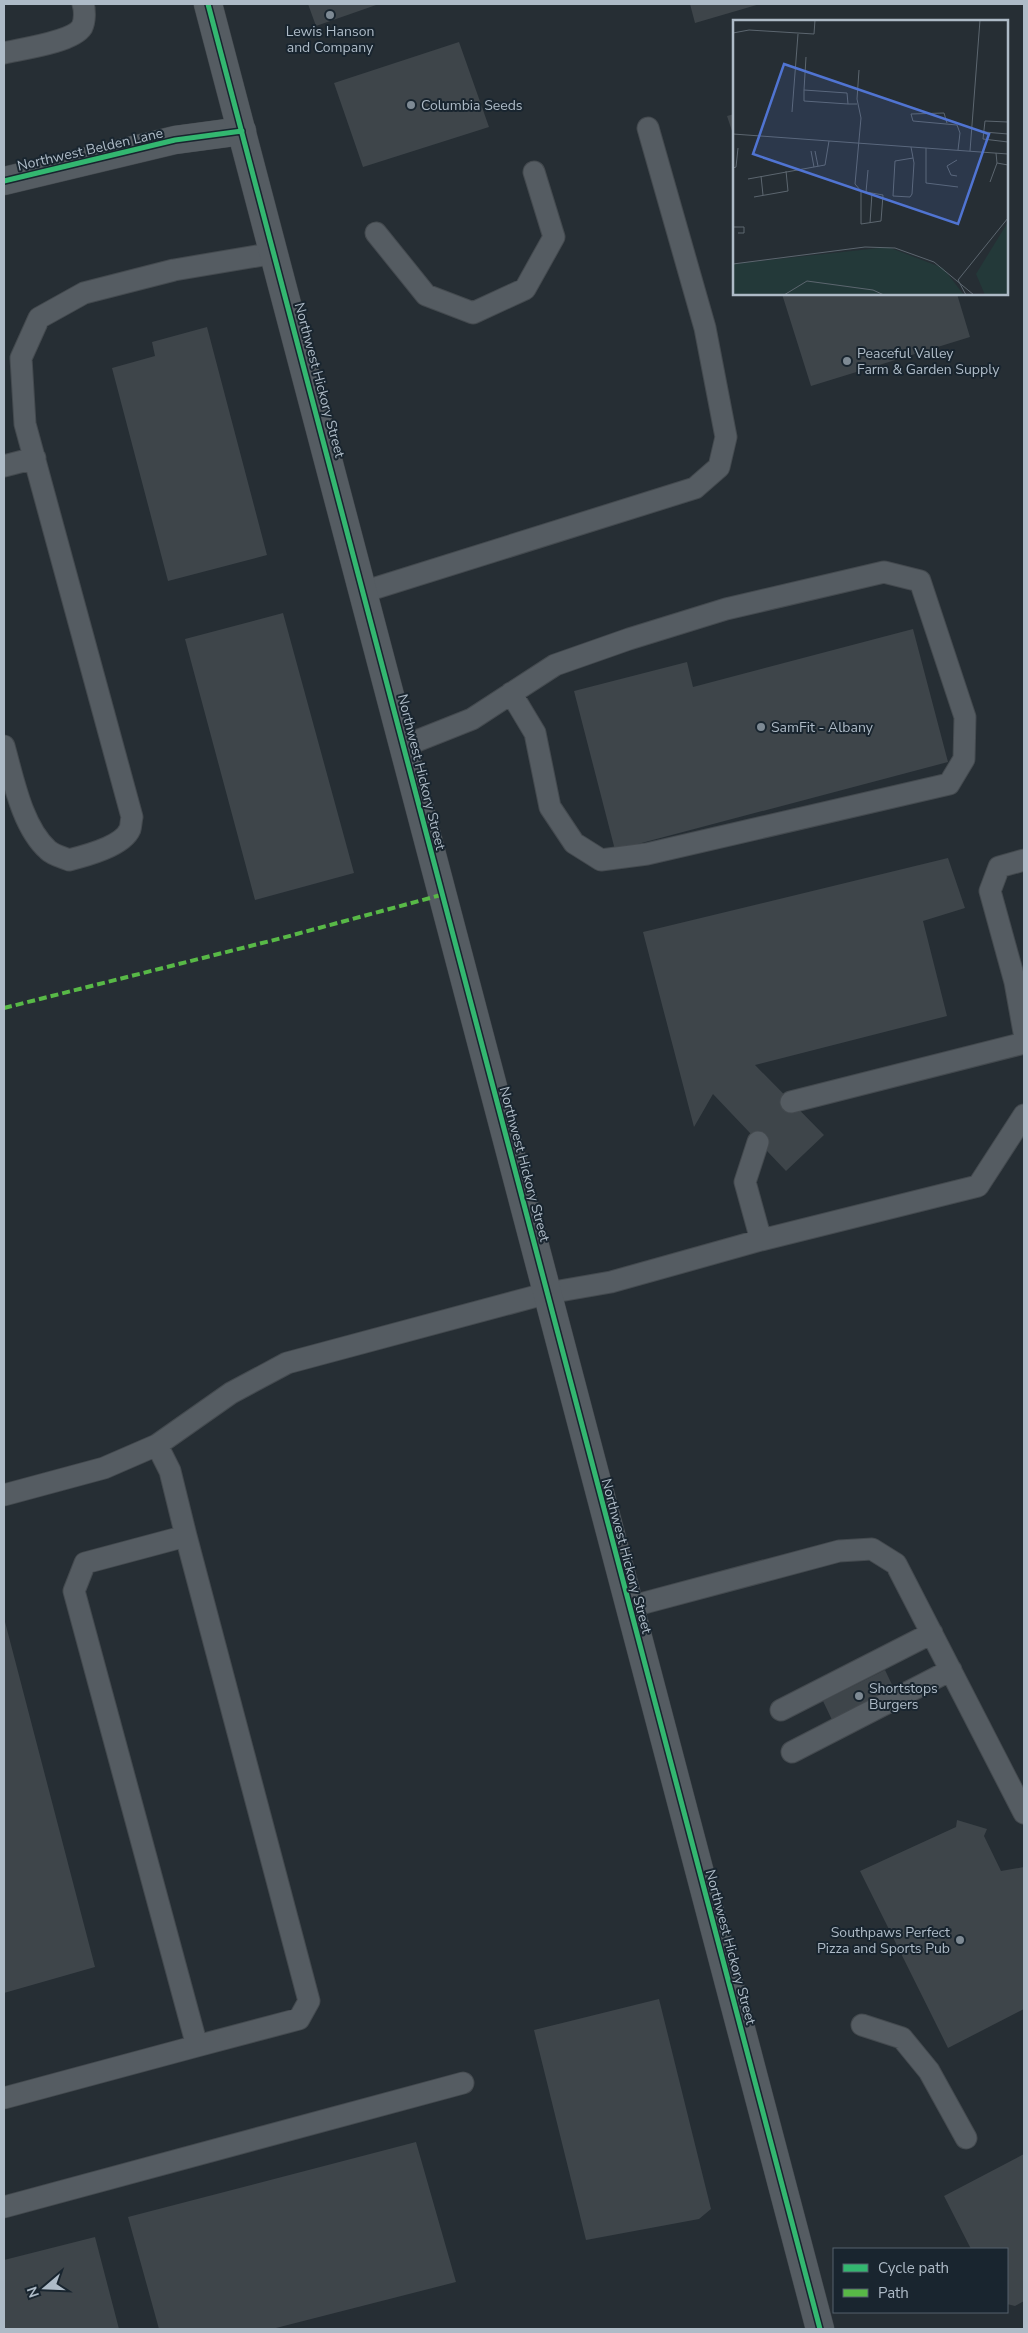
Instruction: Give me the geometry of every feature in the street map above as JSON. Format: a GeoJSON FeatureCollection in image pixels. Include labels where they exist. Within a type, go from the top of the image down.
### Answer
{"type":"FeatureCollection","features":[{"type":"Feature","properties":{"kind":"street","name":"Northwest Hickory Street"},"geometry":{"type":"LineString","coordinates":[[208,4],[820,2329]]}},
{"type":"Feature","properties":{"kind":"street","name":"Northwest Belden Lane"},"geometry":{"type":"LineString","coordinates":[[4,180],[175,140],[242,130]]}},
{"type":"Feature","properties":{"kind":"lane"},"geometry":{"type":"LineString","coordinates":[[4,53],[70,37],[82,27],[85,10],[83,4]]}},
{"type":"Feature","properties":{"kind":"lane"},"geometry":{"type":"LineString","coordinates":[[363,592],[695,488],[719,467],[726,437],[705,328],[648,128]]}},
{"type":"Feature","properties":{"kind":"lane"},"geometry":{"type":"LineString","coordinates":[[376,233],[426,295],[474,313],[525,289],[554,237],[534,172]]}},
{"type":"Feature","properties":{"kind":"lane"},"geometry":{"type":"LineString","coordinates":[[4,746],[15,787],[31,829],[48,851],[69,860],[98,852],[121,840],[129,831],[132,817],[26,424],[21,358],[39,318],[84,293],[174,270],[275,253]]}},
{"type":"Feature","properties":{"kind":"lane"},"geometry":{"type":"LineString","coordinates":[[4,466],[35,458]]}},
{"type":"Feature","properties":{"kind":"lane"},"geometry":{"type":"LineString","coordinates":[[404,746],[472,719],[511,693],[555,664],[629,638],[726,609],[884,572],[920,581],[965,717],[964,759],[949,784],[647,854],[602,860],[574,843],[550,808],[535,733],[511,693]]}},
{"type":"Feature","properties":{"kind":"lane"},"geometry":{"type":"LineString","coordinates":[[1024,860],[999,867],[990,891],[1019,981],[1024,1032]]}},
{"type":"Feature","properties":{"kind":"lane"},"geometry":{"type":"LineString","coordinates":[[791,1102],[1024,1043]]}},
{"type":"Feature","properties":{"kind":"lane"},"geometry":{"type":"LineString","coordinates":[[4,1495],[104,1468],[157,1445],[231,1393],[287,1363],[548,1293],[611,1282],[760,1240],[978,1186],[1024,1115]]}},
{"type":"Feature","properties":{"kind":"lane"},"geometry":{"type":"LineString","coordinates":[[758,1142],[745,1182],[760,1240]]}},
{"type":"Feature","properties":{"kind":"lane"},"geometry":{"type":"LineString","coordinates":[[4,2098],[299,2019],[309,2001],[170,1471],[157,1445]]}},
{"type":"Feature","properties":{"kind":"lane"},"geometry":{"type":"LineString","coordinates":[[186,1536],[85,1563],[74,1590],[197,2046]]}},
{"type":"Feature","properties":{"kind":"lane"},"geometry":{"type":"LineString","coordinates":[[629,1607],[840,1551],[872,1549],[896,1564],[1024,1813]]}},
{"type":"Feature","properties":{"kind":"lane"},"geometry":{"type":"LineString","coordinates":[[781,1710],[932,1633]]}},
{"type":"Feature","properties":{"kind":"lane"},"geometry":{"type":"LineString","coordinates":[[792,1752],[951,1670]]}},
{"type":"Feature","properties":{"kind":"lane"},"geometry":{"type":"LineString","coordinates":[[862,2025],[902,2038],[929,2071],[966,2138]]}},
{"type":"Feature","properties":{"kind":"lane"},"geometry":{"type":"LineString","coordinates":[[4,2207],[463,2083]]}},
{"type":"Feature","properties":{"kind":"building","name":"Lewis Hanson and Company"},"geometry":{"type":"Polygon","coordinates":[[[308,4],[379,4],[316,26],[308,4]]]}},
{"type":"Feature","properties":{"kind":"building"},"geometry":{"type":"Polygon","coordinates":[[[690,4],[760,4],[695,23],[690,4]]]}},
{"type":"Feature","properties":{"kind":"building","name":"Columbia Seeds"},"geometry":{"type":"Polygon","coordinates":[[[459,42],[489,127],[363,167],[334,83],[459,42]]]}},
{"type":"Feature","properties":{"kind":"building"},"geometry":{"type":"Polygon","coordinates":[[[733,114],[733,134],[727,116],[733,114]]]}},
{"type":"Feature","properties":{"kind":"building","name":"Peaceful Valley Farm & Garden Supply"},"geometry":{"type":"Polygon","coordinates":[[[782,295],[957,295],[970,337],[811,386],[782,295]]]}},
{"type":"Feature","properties":{"kind":"building"},"geometry":{"type":"Polygon","coordinates":[[[207,327],[267,555],[168,581],[112,368],[155,356],[152,342],[207,327]]]}},
{"type":"Feature","properties":{"kind":"building"},"geometry":{"type":"Polygon","coordinates":[[[283,613],[354,873],[255,900],[185,639],[283,613]]]}},
{"type":"Feature","properties":{"kind":"building","name":"SamFit - Albany"},"geometry":{"type":"Polygon","coordinates":[[[913,629],[948,762],[615,850],[574,691],[687,662],[693,687],[913,629]]]}},
{"type":"Feature","properties":{"kind":"building"},"geometry":{"type":"Polygon","coordinates":[[[948,858],[965,908],[923,921],[947,1016],[755,1065],[824,1135],[786,1171],[713,1094],[694,1127],[643,932],[948,858]]]}},
{"type":"Feature","properties":{"kind":"building"},"geometry":{"type":"Polygon","coordinates":[[[4,1618],[95,1967],[4,1993],[4,1618]]]}},
{"type":"Feature","properties":{"kind":"building","name":"Shortstops Burgers"},"geometry":{"type":"Polygon","coordinates":[[[885,1670],[895,1691],[833,1722],[823,1701],[885,1670]]]}},
{"type":"Feature","properties":{"kind":"building","name":"Southpaws Perfect Pizza and Sports Pub"},"geometry":{"type":"Polygon","coordinates":[[[957,1820],[987,1829],[984,1836],[1001,1871],[1024,1867],[1024,2009],[948,2048],[860,1871],[956,1827],[957,1820]]]}},
{"type":"Feature","properties":{"kind":"building"},"geometry":{"type":"Polygon","coordinates":[[[659,1999],[711,2209],[699,2219],[586,2240],[534,2030],[659,1999]]]}},
{"type":"Feature","properties":{"kind":"building"},"geometry":{"type":"Polygon","coordinates":[[[416,2142],[456,2282],[272,2329],[159,2329],[128,2217],[416,2142]]]}},
{"type":"Feature","properties":{"kind":"building"},"geometry":{"type":"Polygon","coordinates":[[[1024,2154],[1024,2301],[1015,2306],[1008,2304],[1008,2248],[970,2248],[944,2196],[1024,2154]]]}},
{"type":"Feature","properties":{"kind":"building"},"geometry":{"type":"Polygon","coordinates":[[[95,2237],[119,2329],[4,2329],[4,2260],[95,2237]]]}},
{"type":"Feature","properties":{"kind":"marked path"},"geometry":{"type":"LineString","coordinates":[[4,1008],[282,938],[441,895]]}},
{"type":"Feature","properties":{"kind":"cycle path"},"geometry":{"type":"LineString","coordinates":[[208,4],[820,2329]]}},
{"type":"Feature","properties":{"kind":"cycle path"},"geometry":{"type":"LineString","coordinates":[[4,181],[175,140],[242,131]]}},
{"type":"Feature","properties":{"kind":"place","name":"Lewis Hanson and Company"},"geometry":{"type":"Point","coordinates":[330,15]}},
{"type":"Feature","properties":{"kind":"place","name":"Columbia Seeds"},"geometry":{"type":"Point","coordinates":[411,105]}},
{"type":"Feature","properties":{"kind":"place","name":"Peaceful Valley Farm & Garden Supply"},"geometry":{"type":"Point","coordinates":[847,361]}},
{"type":"Feature","properties":{"kind":"place","name":"SamFit - Albany"},"geometry":{"type":"Point","coordinates":[761,727]}},
{"type":"Feature","properties":{"kind":"place","name":"Shortstops Burgers"},"geometry":{"type":"Point","coordinates":[859,1696]}},
{"type":"Feature","properties":{"kind":"place","name":"Southpaws Perfect Pizza and Sports Pub"},"geometry":{"type":"Point","coordinates":[960,1940]}}]}
